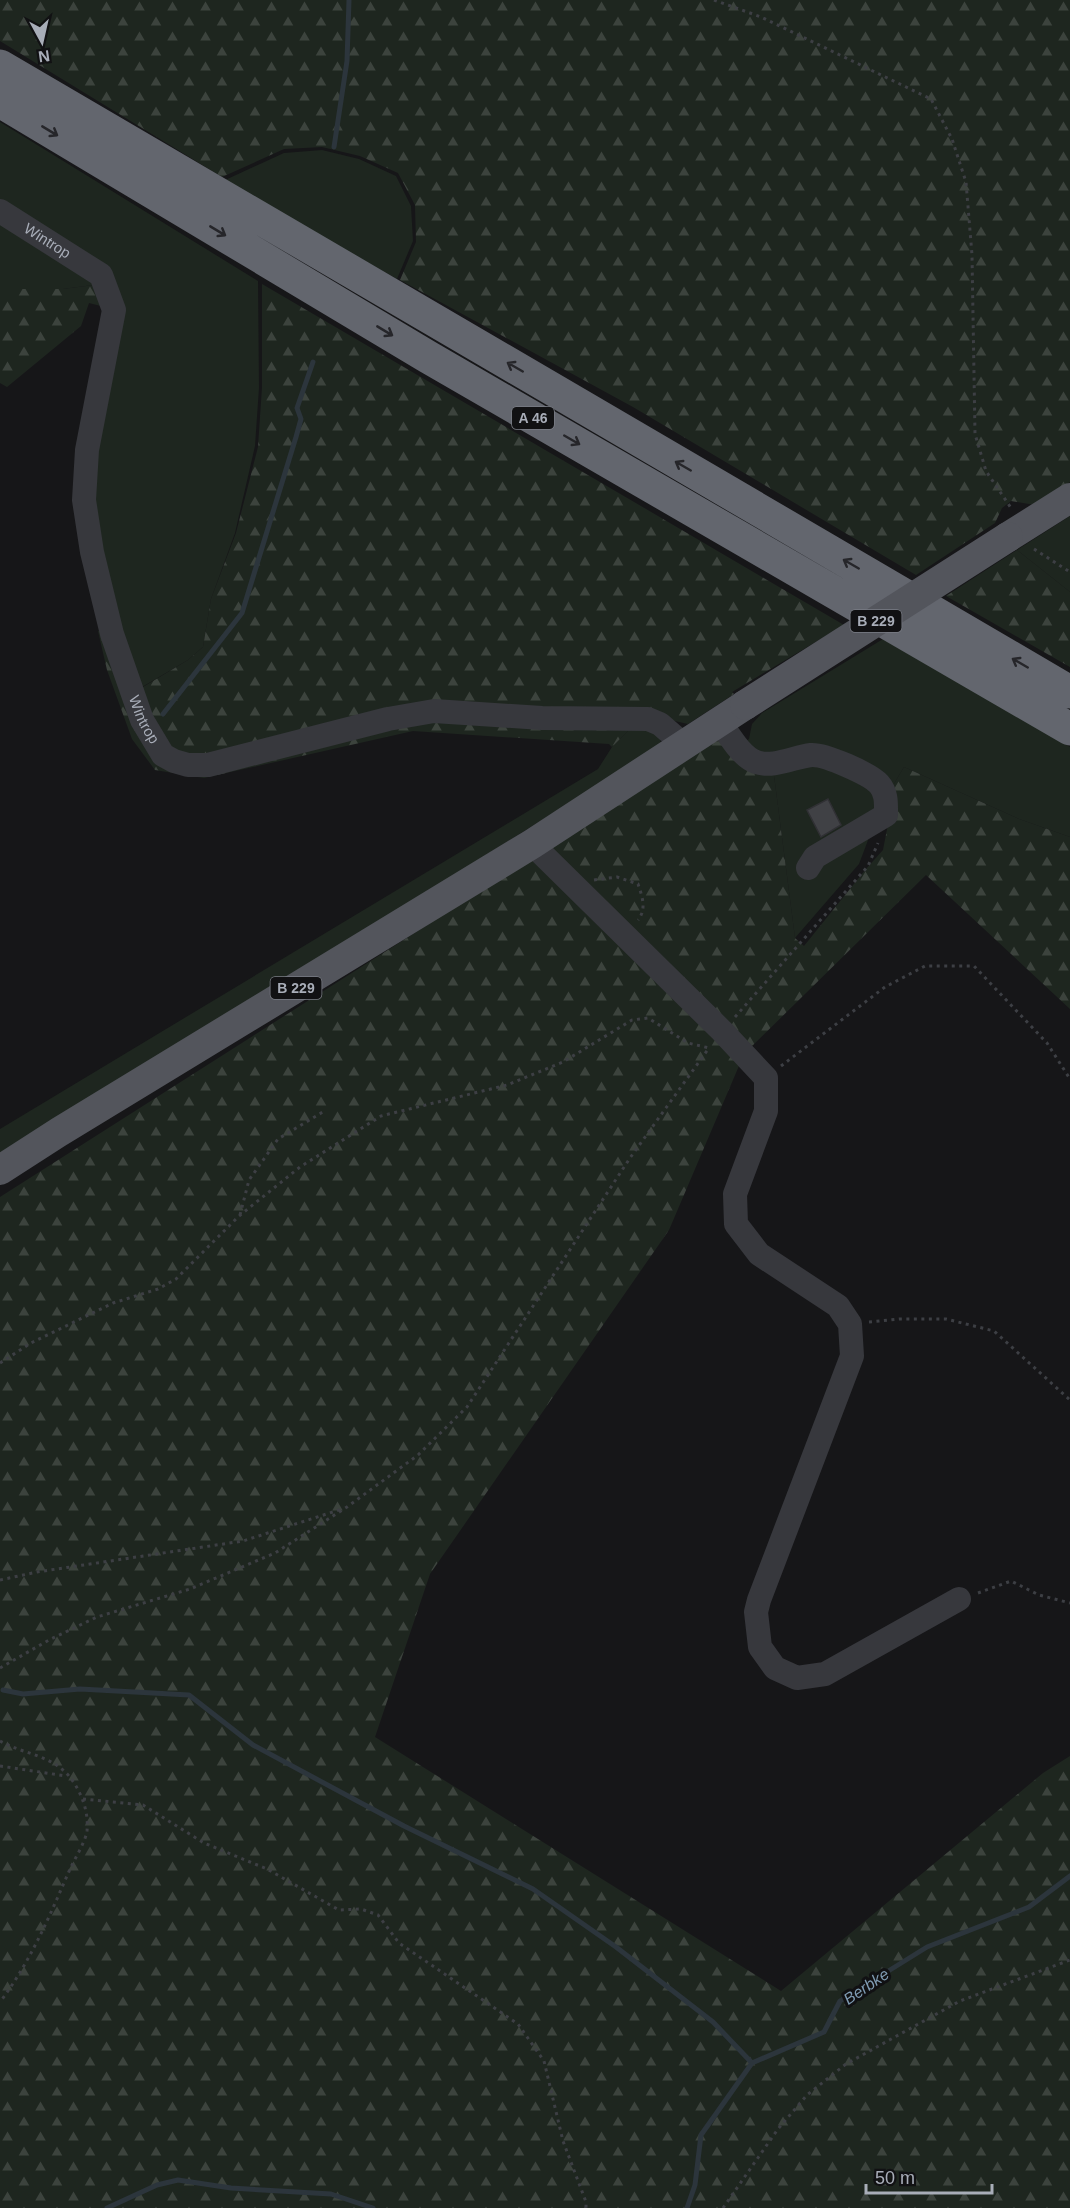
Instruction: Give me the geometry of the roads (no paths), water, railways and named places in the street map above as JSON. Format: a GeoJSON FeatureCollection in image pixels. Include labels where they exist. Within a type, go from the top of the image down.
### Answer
{"type":"FeatureCollection","features":[{"type":"Feature","properties":{"kind":"highway","name":"A 46"},"geometry":{"type":"LineString","coordinates":[[0,66],[1070,692]]}},
{"type":"Feature","properties":{"kind":"highway","name":"A 46"},"geometry":{"type":"LineString","coordinates":[[0,101],[428,357],[1070,729]]}},
{"type":"Feature","properties":{"kind":"main road","name":"B 229"},"geometry":{"type":"LineString","coordinates":[[0,1170],[532,844],[683,744],[1019,536],[1070,498]]}},
{"type":"Feature","properties":{"kind":"street","name":"Wintrop"},"geometry":{"type":"LineString","coordinates":[[0,211],[101,275],[114,310],[87,450],[84,500],[92,552],[112,634],[142,720],[163,755],[188,765],[208,765],[388,719],[434,711],[542,718],[648,719],[660,724],[683,744]]}},
{"type":"Feature","properties":{"kind":"street"},"geometry":{"type":"LineString","coordinates":[[719,722],[746,756],[753,761],[762,764],[820,755],[868,776],[878,782],[885,793],[886,815],[815,857],[808,868]]}},
{"type":"Feature","properties":{"kind":"street"},"geometry":{"type":"LineString","coordinates":[[532,844],[722,1031],[766,1078],[766,1110],[735,1194],[736,1224],[759,1254],[838,1306],[850,1324],[852,1356],[759,1600],[756,1612],[760,1647],[775,1668],[797,1678],[825,1674],[959,1599]]}},
{"type":"Feature","properties":{"kind":"waterway"},"geometry":{"type":"LineString","coordinates":[[334,147],[347,61],[349,0]]}},
{"type":"Feature","properties":{"kind":"waterway"},"geometry":{"type":"LineString","coordinates":[[163,714],[242,613],[296,437],[301,419],[297,408],[313,362]]}},
{"type":"Feature","properties":{"kind":"waterway"},"geometry":{"type":"LineString","coordinates":[[3,1690],[23,1694],[80,1689],[189,1695],[253,1745],[404,1826],[533,1889],[616,1947],[713,2022],[752,2063]]}},
{"type":"Feature","properties":{"kind":"waterway","name":"Berbke"},"geometry":{"type":"LineString","coordinates":[[687,2208],[695,2185],[701,2135],[752,2063],[824,2032],[840,2001],[927,1947],[1029,1907],[1070,1876]]}},
{"type":"Feature","properties":{"kind":"waterway"},"geometry":{"type":"LineString","coordinates":[[107,2208],[157,2185],[178,2180],[231,2188],[331,2194],[373,2208]]}}]}
